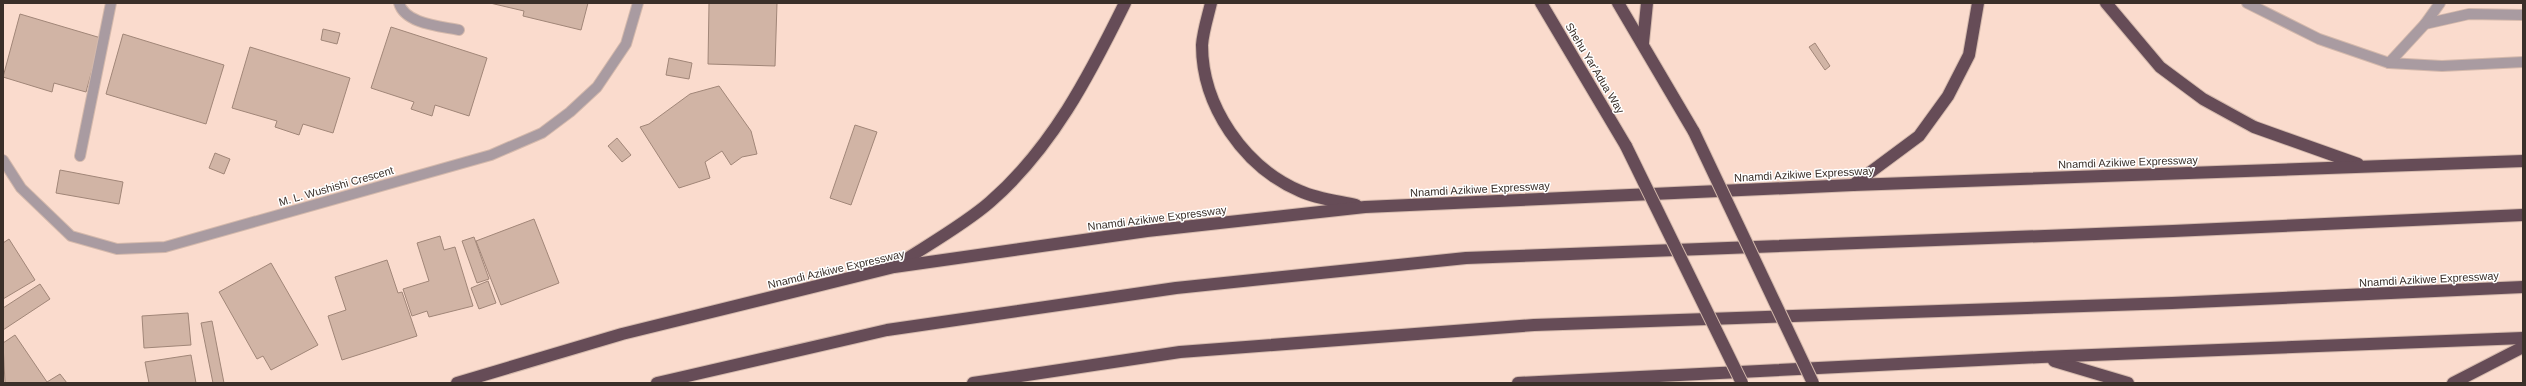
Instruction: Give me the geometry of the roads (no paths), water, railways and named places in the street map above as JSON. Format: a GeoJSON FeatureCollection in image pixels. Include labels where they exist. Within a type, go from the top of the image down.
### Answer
{"type":"FeatureCollection","features":[{"type":"Feature","properties":{"kind":"highway"},"geometry":{"type":"LineString","coordinates":[[894,267],[989,203],[1032,161],[1061,121],[1091,71],[1125,3]]}},
{"type":"Feature","properties":{"kind":"highway"},"geometry":{"type":"LineString","coordinates":[[1211,3],[1202,44],[1208,89],[1227,130],[1261,167],[1300,191],[1365,207]]}},
{"type":"Feature","properties":{"kind":"highway","name":"Shehu Yar'Adua Way"},"geometry":{"type":"LineString","coordinates":[[1541,3],[1626,146],[1742,383]]}},
{"type":"Feature","properties":{"kind":"highway"},"geometry":{"type":"LineString","coordinates":[[1618,3],[1643,43],[1694,132],[1813,383]]}},
{"type":"Feature","properties":{"kind":"highway"},"geometry":{"type":"LineString","coordinates":[[1643,43],[1647,3]]}},
{"type":"Feature","properties":{"kind":"highway"},"geometry":{"type":"LineString","coordinates":[[1853,185],[1919,136],[1948,96],[1969,55],[1978,3]]}},
{"type":"Feature","properties":{"kind":"highway"},"geometry":{"type":"LineString","coordinates":[[2106,3],[2160,67],[2203,99],[2254,127],[2365,166]]}},
{"type":"Feature","properties":{"kind":"highway","name":"Nnamdi Azikiwe Expressway"},"geometry":{"type":"LineString","coordinates":[[457,383],[488,372],[622,334],[894,267],[1147,231],[1365,207],[1853,185],[2523,161]]}},
{"type":"Feature","properties":{"kind":"highway"},"geometry":{"type":"LineString","coordinates":[[657,383],[887,330],[1176,288],[1466,258],[2180,231],[2523,215]]}},
{"type":"Feature","properties":{"kind":"highway","name":"Nnamdi Azikiwe Expressway"},"geometry":{"type":"LineString","coordinates":[[973,383],[1180,352],[1534,326],[2180,303],[2523,287]]}},
{"type":"Feature","properties":{"kind":"highway"},"geometry":{"type":"LineString","coordinates":[[1518,383],[2041,358],[2523,338]]}},
{"type":"Feature","properties":{"kind":"highway"},"geometry":{"type":"LineString","coordinates":[[2452,383],[2523,347]]}},
{"type":"Feature","properties":{"kind":"highway"},"geometry":{"type":"LineString","coordinates":[[2041,358],[2128,383]]}},
{"type":"Feature","properties":{"kind":"highway"},"geometry":{"type":"LineString","coordinates":[[469,383],[488,372]]}},
{"type":"Feature","properties":{"kind":"street"},"geometry":{"type":"LineString","coordinates":[[80,156],[111,3]]}},
{"type":"Feature","properties":{"kind":"street"},"geometry":{"type":"LineString","coordinates":[[399,3],[402,11],[409,18],[459,30]]}},
{"type":"Feature","properties":{"kind":"street","name":"M. L. Wushishi Crescent"},"geometry":{"type":"LineString","coordinates":[[3,160],[21,188],[71,236],[117,250],[165,247],[491,155],[542,133],[570,112],[597,87],[626,44],[638,3]]}},
{"type":"Feature","properties":{"kind":"street"},"geometry":{"type":"LineString","coordinates":[[2247,3],[2319,39],[2389,63],[2442,66],[2523,62]]}},
{"type":"Feature","properties":{"kind":"street"},"geometry":{"type":"LineString","coordinates":[[2389,63],[2425,24],[2440,3]]}},
{"type":"Feature","properties":{"kind":"street"},"geometry":{"type":"LineString","coordinates":[[2425,24],[2469,14],[2523,15]]}}]}
